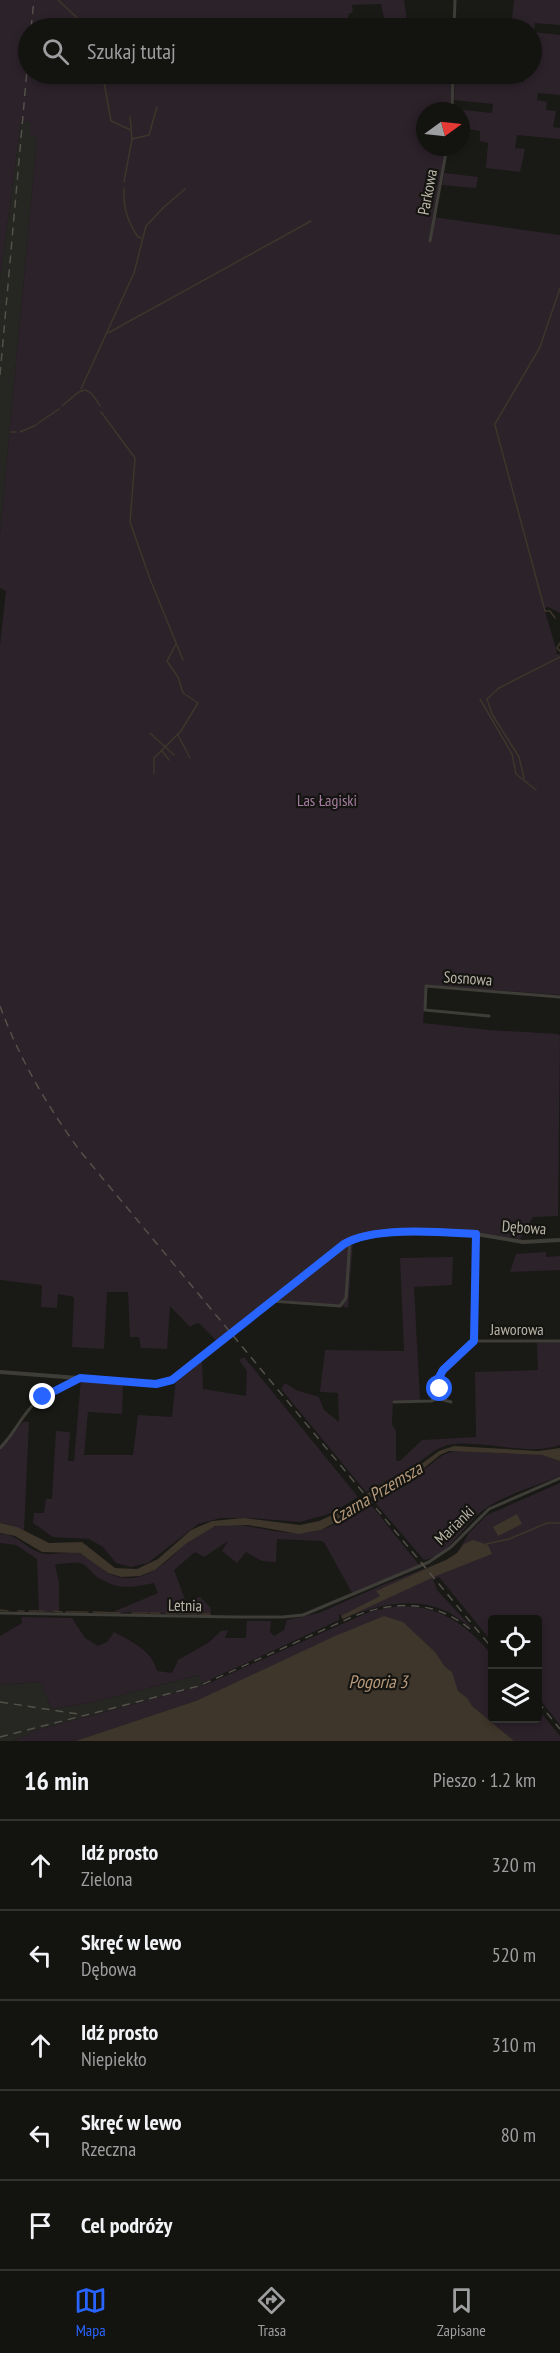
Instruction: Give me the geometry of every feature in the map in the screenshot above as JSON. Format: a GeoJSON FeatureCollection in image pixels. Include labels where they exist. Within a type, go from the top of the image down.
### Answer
{"type":"FeatureCollection","features":[{"type":"Feature","properties":{"kind":"street"},"geometry":{"type":"LineString","coordinates":[[455,0],[455,18]]}},
{"type":"Feature","properties":{"kind":"street"},"geometry":{"type":"LineString","coordinates":[[452,102],[453,84]]}},
{"type":"Feature","properties":{"kind":"street","name":"Parkowa"},"geometry":{"type":"LineString","coordinates":[[430,241],[445,156]]}},
{"type":"Feature","properties":{"kind":"street","name":"Sosnowa"},"geometry":{"type":"LineString","coordinates":[[489,1016],[425,1010],[426,986],[560,997]]}},
{"type":"Feature","properties":{"kind":"street","name":"Dębowa"},"geometry":{"type":"LineString","coordinates":[[0,1372],[162,1383],[180,1375],[350,1240],[373,1234],[476,1234],[523,1242],[560,1240]]}},
{"type":"Feature","properties":{"kind":"street"},"geometry":{"type":"LineString","coordinates":[[439,1398],[440,1389],[437,1381],[441,1373],[474,1341],[476,1234]]}},
{"type":"Feature","properties":{"kind":"street"},"geometry":{"type":"LineString","coordinates":[[272,1301],[340,1306],[346,1298],[350,1240]]}},
{"type":"Feature","properties":{"kind":"street","name":"Jaworowa"},"geometry":{"type":"LineString","coordinates":[[474,1341],[560,1341]]}},
{"type":"Feature","properties":{"kind":"street"},"geometry":{"type":"LineString","coordinates":[[0,1448],[35,1403],[80,1378]]}},
{"type":"Feature","properties":{"kind":"street"},"geometry":{"type":"LineString","coordinates":[[394,1402],[431,1401],[439,1398],[451,1402]]}},
{"type":"Feature","properties":{"kind":"street","name":"Marianki"},"geometry":{"type":"LineString","coordinates":[[364,1589],[432,1560],[451,1547],[489,1509],[560,1478]]}},
{"type":"Feature","properties":{"kind":"street","name":"Letnia"},"geometry":{"type":"LineString","coordinates":[[0,1613],[286,1617],[312,1612],[364,1589]]}},
{"type":"Feature","properties":{"kind":"shaded area"},"geometry":{"type":"Polygon","coordinates":[[[21,121],[30,122],[30,133],[37,139],[0,534],[0,279],[21,121]]]}},
{"type":"Feature","properties":{"kind":"shaded area"},"geometry":{"type":"Polygon","coordinates":[[[199,1675],[205,1685],[30,1732],[31,1734],[12,1741],[0,1741],[0,1685],[38,1682],[52,1709],[94,1702],[199,1675]]]}},
{"type":"Feature","properties":{"kind":"green space","name":"Las Łagiski"},"geometry":{"type":"Polygon","coordinates":[[[0,0],[404,0],[407,18],[384,18],[381,4],[352,5],[353,12],[348,18],[18,18],[18,84],[452,84],[451,102],[416,102],[416,156],[444,156],[433,217],[560,235],[560,613],[548,607],[544,608],[556,654],[560,654],[560,995],[426,985],[423,1023],[558,1034],[560,1036],[558,1216],[533,1217],[520,1239],[462,1230],[371,1231],[354,1236],[218,1342],[200,1324],[197,1323],[190,1327],[170,1306],[167,1349],[141,1348],[139,1337],[130,1337],[128,1292],[107,1292],[104,1349],[72,1347],[74,1297],[58,1294],[57,1308],[41,1307],[42,1285],[0,1280],[0,645],[6,591],[0,588],[0,534],[37,139],[30,133],[30,122],[21,121],[0,279],[0,0]]]}},
{"type":"Feature","properties":{"kind":"green space"},"geometry":{"type":"Polygon","coordinates":[[[514,0],[560,0],[560,25],[542,24],[542,18],[512,18],[514,0]]]}},
{"type":"Feature","properties":{"kind":"green space"},"geometry":{"type":"Polygon","coordinates":[[[542,33],[560,35],[560,95],[538,93],[537,100],[547,102],[546,110],[556,111],[553,127],[560,128],[560,139],[517,135],[515,148],[525,149],[520,172],[486,168],[488,143],[480,141],[480,131],[470,129],[470,111],[492,113],[493,104],[454,100],[455,84],[542,84],[542,33]]]}},
{"type":"Feature","properties":{"kind":"green space"},"geometry":{"type":"Polygon","coordinates":[[[444,173],[478,177],[476,188],[442,185],[444,173]]]}},
{"type":"Feature","properties":{"kind":"green space"},"geometry":{"type":"Polygon","coordinates":[[[353,1241],[348,1308],[339,1305],[277,1300],[353,1241]]]}},
{"type":"Feature","properties":{"kind":"green space"},"geometry":{"type":"Polygon","coordinates":[[[546,1252],[546,1257],[560,1256],[560,1270],[510,1272],[516,1254],[546,1252]]]}},
{"type":"Feature","properties":{"kind":"green space"},"geometry":{"type":"Polygon","coordinates":[[[453,1257],[452,1285],[414,1287],[420,1400],[393,1401],[392,1424],[396,1431],[396,1461],[400,1461],[422,1440],[476,1437],[475,1372],[538,1370],[537,1343],[560,1342],[560,1445],[521,1449],[468,1444],[449,1445],[366,1492],[281,1389],[285,1383],[296,1390],[319,1397],[324,1410],[339,1422],[338,1393],[320,1392],[325,1350],[404,1351],[400,1258],[453,1257]]]}},
{"type":"Feature","properties":{"kind":"green space"},"geometry":{"type":"Polygon","coordinates":[[[244,1357],[358,1497],[332,1513],[300,1522],[221,1518],[198,1524],[148,1563],[131,1567],[116,1563],[103,1547],[89,1539],[53,1537],[33,1523],[34,1513],[44,1513],[46,1499],[52,1499],[56,1431],[70,1432],[68,1461],[74,1461],[81,1379],[123,1383],[122,1414],[88,1412],[84,1455],[133,1455],[138,1415],[172,1417],[176,1379],[202,1359],[203,1389],[246,1396],[247,1371],[239,1360],[244,1357]]]}},
{"type":"Feature","properties":{"kind":"green space"},"geometry":{"type":"Polygon","coordinates":[[[23,1422],[29,1422],[24,1531],[0,1523],[0,1450],[23,1422]]]}},
{"type":"Feature","properties":{"kind":"green space"},"geometry":{"type":"Polygon","coordinates":[[[461,1451],[542,1455],[560,1461],[560,1476],[514,1494],[482,1511],[445,1550],[424,1560],[371,1498],[419,1473],[447,1453],[461,1451]]]}},
{"type":"Feature","properties":{"kind":"green space"},"geometry":{"type":"Polygon","coordinates":[[[560,1483],[560,1725],[542,1702],[542,1615],[488,1615],[488,1637],[439,1577],[433,1579],[437,1590],[473,1629],[450,1613],[437,1608],[423,1604],[396,1604],[382,1606],[343,1619],[339,1613],[339,1620],[203,1683],[199,1675],[94,1702],[52,1709],[38,1682],[0,1685],[0,1636],[22,1623],[21,1617],[72,1618],[85,1638],[98,1646],[107,1642],[114,1632],[146,1652],[151,1657],[157,1671],[172,1673],[178,1660],[208,1643],[221,1631],[228,1630],[225,1638],[246,1638],[247,1621],[271,1621],[270,1632],[274,1636],[284,1630],[287,1620],[319,1613],[446,1560],[457,1553],[469,1533],[487,1515],[560,1483]]]}},
{"type":"Feature","properties":{"kind":"green space"},"geometry":{"type":"Polygon","coordinates":[[[368,1501],[419,1565],[352,1593],[324,1542],[277,1539],[276,1562],[262,1561],[246,1552],[237,1563],[222,1551],[228,1541],[204,1557],[195,1552],[174,1570],[186,1602],[200,1597],[211,1608],[210,1615],[129,1612],[113,1614],[113,1612],[158,1593],[154,1583],[131,1587],[118,1586],[97,1577],[83,1564],[76,1563],[55,1564],[59,1583],[59,1612],[39,1612],[37,1559],[16,1545],[0,1543],[0,1534],[12,1536],[41,1553],[76,1553],[92,1560],[110,1574],[124,1578],[138,1577],[161,1566],[201,1532],[213,1527],[238,1525],[280,1532],[307,1533],[331,1526],[355,1512],[368,1501]]]}},
{"type":"Feature","properties":{"kind":"green space","name":"Pogoria 3"},"geometry":{"type":"Polygon","coordinates":[[[398,1606],[427,1609],[440,1613],[462,1626],[488,1651],[488,1723],[542,1723],[542,1714],[560,1736],[560,1741],[12,1741],[30,1732],[205,1685],[369,1612],[398,1606]]]}},
{"type":"Feature","properties":{"kind":"water","name":"Czarna Przemsza"},"geometry":{"type":"Polygon","coordinates":[[[454,1446],[538,1451],[560,1448],[560,1461],[542,1455],[449,1451],[440,1455],[418,1473],[381,1489],[348,1516],[321,1530],[299,1534],[248,1525],[215,1526],[187,1543],[155,1570],[140,1576],[121,1577],[108,1573],[80,1553],[42,1552],[15,1536],[0,1533],[0,1523],[17,1527],[49,1543],[82,1542],[115,1568],[137,1569],[158,1559],[191,1530],[212,1521],[244,1518],[300,1525],[319,1521],[347,1508],[382,1483],[413,1470],[439,1451],[454,1446]]]}},
{"type":"Feature","properties":{"kind":"water"},"geometry":{"type":"Polygon","coordinates":[[[517,1514],[522,1524],[498,1536],[493,1527],[517,1514]]]}},
{"type":"Feature","properties":{"kind":"water"},"geometry":{"type":"Polygon","coordinates":[[[473,1540],[488,1545],[492,1554],[436,1576],[343,1619],[341,1616],[380,1596],[376,1591],[446,1560],[457,1553],[464,1544],[473,1540]]]}},
{"type":"Feature","properties":{"kind":"water","name":"Pogoria 3"},"geometry":{"type":"Polygon","coordinates":[[[384,1616],[403,1622],[435,1652],[445,1667],[452,1672],[458,1691],[488,1719],[488,1723],[492,1723],[514,1741],[76,1741],[196,1701],[335,1636],[384,1616]]]}},
{"type":"Feature","properties":{"kind":"waterway"},"geometry":{"type":"LineString","coordinates":[[58,0],[77,18]]}},
{"type":"Feature","properties":{"kind":"waterway"},"geometry":{"type":"LineString","coordinates":[[104,84],[111,121],[131,130]]}},
{"type":"Feature","properties":{"kind":"waterway"},"geometry":{"type":"LineString","coordinates":[[132,139],[149,135],[157,107]]}},
{"type":"Feature","properties":{"kind":"waterway"},"geometry":{"type":"LineString","coordinates":[[124,182],[132,139],[130,117]]}},
{"type":"Feature","properties":{"kind":"waterway"},"geometry":{"type":"LineString","coordinates":[[124,188],[128,219],[138,237],[141,238]]}},
{"type":"Feature","properties":{"kind":"waterway"},"geometry":{"type":"LineString","coordinates":[[81,389],[134,273],[146,226],[185,189]]}},
{"type":"Feature","properties":{"kind":"waterway"},"geometry":{"type":"LineString","coordinates":[[108,333],[311,221]]}},
{"type":"Feature","properties":{"kind":"waterway"},"geometry":{"type":"LineString","coordinates":[[495,424],[540,347],[560,288]]}},
{"type":"Feature","properties":{"kind":"waterway"},"geometry":{"type":"LineString","coordinates":[[62,406],[78,393],[86,390],[100,406]]}},
{"type":"Feature","properties":{"kind":"waterway"},"geometry":{"type":"LineString","coordinates":[[20,432],[34,426],[59,409]]}},
{"type":"Feature","properties":{"kind":"waterway"},"geometry":{"type":"LineString","coordinates":[[101,412],[135,458],[130,522],[183,660]]}},
{"type":"Feature","properties":{"kind":"waterway"},"geometry":{"type":"LineString","coordinates":[[495,425],[545,611],[550,611],[555,618]]}},
{"type":"Feature","properties":{"kind":"waterway"},"geometry":{"type":"LineString","coordinates":[[11,432],[16,432]]}},
{"type":"Feature","properties":{"kind":"waterway"},"geometry":{"type":"LineString","coordinates":[[560,643],[557,648],[560,651]]}},
{"type":"Feature","properties":{"kind":"waterway"},"geometry":{"type":"LineString","coordinates":[[154,774],[154,758],[181,731],[198,703],[183,693],[178,677],[167,661],[176,644]]}},
{"type":"Feature","properties":{"kind":"waterway"},"geometry":{"type":"LineString","coordinates":[[524,778],[519,757],[492,714],[487,699],[499,688],[560,657]]}},
{"type":"Feature","properties":{"kind":"waterway"},"geometry":{"type":"LineString","coordinates":[[480,699],[512,754],[516,774],[536,790]]}},
{"type":"Feature","properties":{"kind":"waterway"},"geometry":{"type":"LineString","coordinates":[[150,733],[174,755]]}},
{"type":"Feature","properties":{"kind":"waterway"},"geometry":{"type":"LineString","coordinates":[[178,735],[190,758]]}},
{"type":"Feature","properties":{"kind":"waterway"},"geometry":{"type":"LineString","coordinates":[[162,751],[169,760]]}},
{"type":"Feature","properties":{"kind":"waterway"},"geometry":{"type":"LineString","coordinates":[[486,1544],[509,1539],[547,1523],[560,1523]]}},
{"type":"Feature","properties":{"kind":"waterway"},"geometry":{"type":"LineString","coordinates":[[0,1610],[8,1611]]}},
{"type":"Feature","properties":{"kind":"waterway"},"geometry":{"type":"LineString","coordinates":[[18,1611],[24,1611]]}},
{"type":"Feature","properties":{"kind":"waterway"},"geometry":{"type":"LineString","coordinates":[[29,1611],[38,1611]]}},
{"type":"Feature","properties":{"kind":"waterway"},"geometry":{"type":"LineString","coordinates":[[39,1611],[44,1611]]}},
{"type":"Feature","properties":{"kind":"waterway"},"geometry":{"type":"LineString","coordinates":[[54,1611],[62,1612]]}},
{"type":"Feature","properties":{"kind":"waterway"},"geometry":{"type":"LineString","coordinates":[[66,1612],[88,1612]]}},
{"type":"Feature","properties":{"kind":"waterway"},"geometry":{"type":"LineString","coordinates":[[93,1612],[120,1613]]}},
{"type":"Feature","properties":{"kind":"waterway"},"geometry":{"type":"LineString","coordinates":[[132,1613],[148,1613]]}},
{"type":"Feature","properties":{"kind":"waterway"},"geometry":{"type":"LineString","coordinates":[[150,1613],[160,1613]]}},
{"type":"Feature","properties":{"kind":"waterway"},"geometry":{"type":"LineString","coordinates":[[166,1613],[210,1614]]}},
{"type":"Feature","properties":{"kind":"railway"},"geometry":{"type":"LineString","coordinates":[[32,18],[34,0]]}},
{"type":"Feature","properties":{"kind":"railway"},"geometry":{"type":"LineString","coordinates":[[0,375],[26,84]]}},
{"type":"Feature","properties":{"kind":"railway"},"geometry":{"type":"LineString","coordinates":[[0,1006],[35,1081],[56,1117],[80,1151],[488,1643]]}},
{"type":"Feature","properties":{"kind":"railway"},"geometry":{"type":"LineString","coordinates":[[0,1737],[199,1686],[368,1611],[399,1606],[429,1608],[458,1620],[471,1630]]}},
{"type":"Feature","properties":{"kind":"railway"},"geometry":{"type":"LineString","coordinates":[[0,1702],[78,1714]]}},
{"type":"Feature","properties":{"kind":"railway"},"geometry":{"type":"LineString","coordinates":[[542,1707],[560,1729]]}},
{"type":"Feature","properties":{"kind":"route"},"geometry":{"type":"LineString","coordinates":[[43,1397],[80,1378],[156,1384],[172,1380],[344,1244],[357,1237],[373,1234],[411,1233],[476,1234],[474,1341],[442,1371],[437,1381],[440,1389]]}}]}
